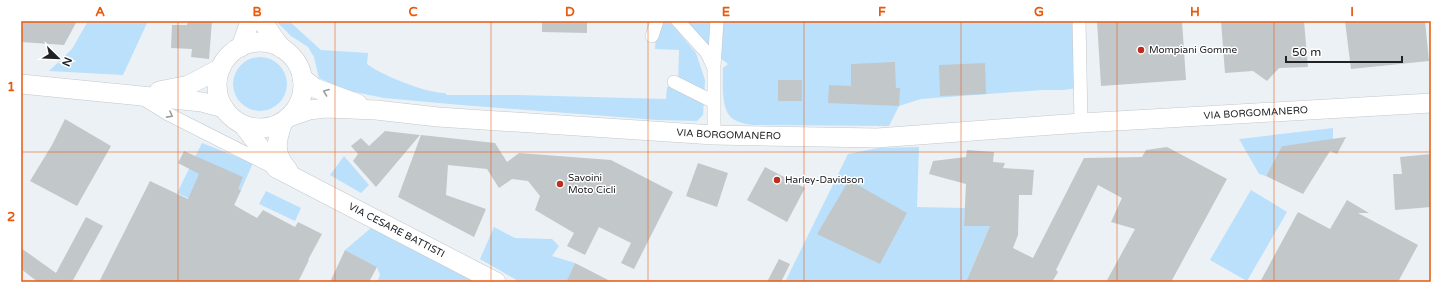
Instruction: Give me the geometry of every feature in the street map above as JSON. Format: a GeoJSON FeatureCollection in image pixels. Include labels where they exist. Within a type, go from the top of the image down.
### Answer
{"type":"FeatureCollection","features":[{"type":"Feature","properties":{"kind":"main road"},"geometry":{"type":"LineString","coordinates":[[241,47],[250,21]]}},
{"type":"Feature","properties":{"kind":"main road"},"geometry":{"type":"LineString","coordinates":[[262,21],[281,48]]}},
{"type":"Feature","properties":{"kind":"main road"},"geometry":{"type":"LineString","coordinates":[[262,42],[274,44],[281,48],[296,62],[302,78],[302,95],[297,106],[286,119],[276,125],[263,128],[250,127],[243,124],[232,117],[224,108],[219,97],[217,79],[221,68],[228,57],[241,47],[248,44],[262,42]]}},
{"type":"Feature","properties":{"kind":"main road"},"geometry":{"type":"LineString","coordinates":[[137,95],[189,85],[221,68]]}},
{"type":"Feature","properties":{"kind":"main road","name":"VIA BORGOMANERO"},"geometry":{"type":"LineString","coordinates":[[302,78],[316,88],[376,110]]}},
{"type":"Feature","properties":{"kind":"main road"},"geometry":{"type":"LineString","coordinates":[[21,84],[202,102],[224,108]]}},
{"type":"Feature","properties":{"kind":"main road","name":"VIA BORGOMANERO"},"geometry":{"type":"LineString","coordinates":[[286,119],[309,110],[326,108],[376,110],[438,117],[714,135],[878,138],[1081,123],[1431,103]]}},
{"type":"Feature","properties":{"kind":"main road","name":"VIA CESARE BATTISTI"},"geometry":{"type":"LineString","coordinates":[[286,119],[277,138],[278,156],[297,179]]}},
{"type":"Feature","properties":{"kind":"main road","name":"VIA CESARE BATTISTI"},"geometry":{"type":"LineString","coordinates":[[243,124],[276,168],[496,282]]}},
{"type":"Feature","properties":{"kind":"street"},"geometry":{"type":"LineString","coordinates":[[652,36],[657,21]]}},
{"type":"Feature","properties":{"kind":"street"},"geometry":{"type":"LineString","coordinates":[[678,21],[707,53],[714,68]]}},
{"type":"Feature","properties":{"kind":"street"},"geometry":{"type":"LineString","coordinates":[[714,135],[714,68],[717,21]]}},
{"type":"Feature","properties":{"kind":"street"},"geometry":{"type":"LineString","coordinates":[[1079,21],[1081,123]]}},
{"type":"Feature","properties":{"kind":"street"},"geometry":{"type":"LineString","coordinates":[[674,82],[714,102]]}},
{"type":"Feature","properties":{"kind":"street","name":"VIA CESARE BATTISTI"},"geometry":{"type":"LineString","coordinates":[[137,95],[168,114],[276,168]]}},
{"type":"Feature","properties":{"kind":"shaded area"},"geometry":{"type":"Polygon","coordinates":[[[88,21],[148,21],[123,75],[49,71],[72,49],[88,21]]]}},
{"type":"Feature","properties":{"kind":"shaded area"},"geometry":{"type":"Polygon","coordinates":[[[276,21],[289,21],[321,50],[368,53],[367,64],[383,74],[416,87],[445,93],[447,95],[518,95],[666,99],[667,87],[678,87],[679,50],[655,49],[656,35],[660,21],[669,21],[696,53],[705,80],[703,115],[697,121],[657,120],[384,98],[345,90],[319,78],[314,57],[308,47],[291,36],[276,21]]]}},
{"type":"Feature","properties":{"kind":"shaded area"},"geometry":{"type":"Polygon","coordinates":[[[685,21],[1075,21],[1077,88],[921,99],[899,106],[889,126],[749,125],[734,119],[726,111],[723,92],[723,68],[728,64],[706,47],[685,21]]]}},
{"type":"Feature","properties":{"kind":"shaded area"},"geometry":{"type":"Polygon","coordinates":[[[260,57],[270,59],[279,65],[285,74],[287,84],[285,94],[279,103],[270,109],[260,111],[250,109],[241,103],[235,94],[233,84],[235,74],[241,65],[250,59],[260,57]]]}},
{"type":"Feature","properties":{"kind":"shaded area"},"geometry":{"type":"Polygon","coordinates":[[[1333,128],[1333,142],[1321,141],[1282,146],[1266,176],[1259,174],[1239,139],[1333,128]]]}},
{"type":"Feature","properties":{"kind":"shaded area"},"geometry":{"type":"Polygon","coordinates":[[[202,143],[253,163],[229,217],[177,193],[202,143]]]}},
{"type":"Feature","properties":{"kind":"shaded area"},"geometry":{"type":"Polygon","coordinates":[[[919,147],[917,207],[965,208],[964,226],[990,226],[966,282],[785,282],[848,154],[878,148],[919,147]]]}},
{"type":"Feature","properties":{"kind":"shaded area"},"geometry":{"type":"Polygon","coordinates":[[[344,156],[369,185],[361,193],[330,175],[344,156]]]}},
{"type":"Feature","properties":{"kind":"shaded area"},"geometry":{"type":"Polygon","coordinates":[[[1251,190],[1287,212],[1247,281],[1210,260],[1251,190]]]}},
{"type":"Feature","properties":{"kind":"shaded area"},"geometry":{"type":"Polygon","coordinates":[[[266,191],[301,208],[295,221],[259,204],[266,191]]]}},
{"type":"Feature","properties":{"kind":"shaded area"},"geometry":{"type":"Polygon","coordinates":[[[494,227],[515,238],[552,239],[559,246],[552,256],[575,263],[566,282],[520,282],[480,259],[494,227]]]}},
{"type":"Feature","properties":{"kind":"shaded area"},"geometry":{"type":"Polygon","coordinates":[[[371,228],[475,282],[377,282],[380,275],[377,267],[345,250],[371,228]]]}},
{"type":"Feature","properties":{"kind":"building"},"geometry":{"type":"Polygon","coordinates":[[[23,21],[77,21],[64,45],[21,42],[23,21]]]}},
{"type":"Feature","properties":{"kind":"building"},"geometry":{"type":"Polygon","coordinates":[[[188,21],[212,21],[209,59],[191,57],[192,49],[171,48],[172,25],[187,25],[188,21]]]}},
{"type":"Feature","properties":{"kind":"building"},"geometry":{"type":"Polygon","coordinates":[[[542,21],[587,21],[587,33],[542,32],[542,21]]]}},
{"type":"Feature","properties":{"kind":"building","name":"Mompiani Gomme"},"geometry":{"type":"Polygon","coordinates":[[[1097,21],[1182,21],[1186,80],[1101,86],[1097,21]]]}},
{"type":"Feature","properties":{"kind":"building"},"geometry":{"type":"Polygon","coordinates":[[[1221,21],[1304,21],[1308,67],[1279,68],[1267,81],[1253,71],[1225,73],[1221,21]]]}},
{"type":"Feature","properties":{"kind":"building"},"geometry":{"type":"Polygon","coordinates":[[[1345,21],[1425,21],[1429,61],[1351,69],[1345,21]]]}},
{"type":"Feature","properties":{"kind":"building"},"geometry":{"type":"Polygon","coordinates":[[[895,62],[896,88],[900,88],[899,106],[828,103],[829,85],[851,86],[851,64],[895,62]]]}},
{"type":"Feature","properties":{"kind":"building"},"geometry":{"type":"Polygon","coordinates":[[[985,63],[986,94],[940,96],[939,65],[985,63]]]}},
{"type":"Feature","properties":{"kind":"building"},"geometry":{"type":"Polygon","coordinates":[[[778,80],[802,80],[802,101],[778,101],[778,80]]]}},
{"type":"Feature","properties":{"kind":"building"},"geometry":{"type":"Polygon","coordinates":[[[65,119],[111,146],[77,206],[30,181],[52,145],[65,119]]]}},
{"type":"Feature","properties":{"kind":"building"},"geometry":{"type":"Polygon","coordinates":[[[385,131],[420,135],[376,187],[353,161],[358,154],[351,146],[361,138],[369,146],[385,131]]]}},
{"type":"Feature","properties":{"kind":"building","name":"Savoini Moto Cicli"},"geometry":{"type":"Polygon","coordinates":[[[421,135],[495,143],[507,162],[519,153],[611,160],[673,192],[634,269],[621,263],[631,243],[599,227],[585,255],[567,246],[574,233],[535,210],[540,196],[528,181],[512,179],[499,188],[487,169],[448,165],[446,195],[486,209],[474,237],[398,197],[421,135]]]}},
{"type":"Feature","properties":{"kind":"building"},"geometry":{"type":"Polygon","coordinates":[[[1346,137],[1337,154],[1330,151],[1303,194],[1266,176],[1282,146],[1346,137]]]}},
{"type":"Feature","properties":{"kind":"building"},"geometry":{"type":"Polygon","coordinates":[[[1167,147],[1227,179],[1171,282],[1106,282],[1135,229],[1111,222],[1122,198],[1098,185],[1056,270],[1058,272],[1052,282],[966,282],[990,226],[964,226],[966,184],[929,174],[933,161],[966,157],[967,150],[994,152],[993,162],[1005,163],[1003,168],[1034,170],[1032,195],[1019,195],[1018,235],[1013,248],[1033,258],[1084,158],[1142,157],[1146,150],[1167,147]]]}},
{"type":"Feature","properties":{"kind":"building"},"geometry":{"type":"Polygon","coordinates":[[[184,151],[243,177],[238,189],[241,190],[234,205],[257,218],[263,210],[295,227],[298,222],[322,234],[298,282],[99,282],[150,181],[188,199],[199,174],[178,163],[184,151]]]}},
{"type":"Feature","properties":{"kind":"building"},"geometry":{"type":"Polygon","coordinates":[[[1431,154],[1431,207],[1395,210],[1393,174],[1402,174],[1400,157],[1431,154]]]}},
{"type":"Feature","properties":{"kind":"building"},"geometry":{"type":"Polygon","coordinates":[[[698,163],[728,173],[717,207],[686,196],[698,163]]]}},
{"type":"Feature","properties":{"kind":"building"},"geometry":{"type":"Polygon","coordinates":[[[765,167],[805,188],[787,222],[747,200],[765,167]]]}},
{"type":"Feature","properties":{"kind":"building"},"geometry":{"type":"Polygon","coordinates":[[[849,180],[907,213],[880,264],[817,234],[849,180]]]}},
{"type":"Feature","properties":{"kind":"building"},"geometry":{"type":"Polygon","coordinates":[[[1347,200],[1369,213],[1358,213],[1418,245],[1398,282],[1260,282],[1298,212],[1330,229],[1347,200]]]}},
{"type":"Feature","properties":{"kind":"building"},"geometry":{"type":"Polygon","coordinates":[[[86,217],[103,226],[72,282],[38,282],[21,269],[21,248],[56,273],[86,217]]]}},
{"type":"Feature","properties":{"kind":"building"},"geometry":{"type":"Polygon","coordinates":[[[345,250],[377,267],[369,282],[330,282],[345,250]]]}},
{"type":"Feature","properties":{"kind":"building"},"geometry":{"type":"Polygon","coordinates":[[[779,259],[790,264],[781,282],[767,282],[779,259]]]}},
{"type":"Feature","properties":{"kind":"building"},"geometry":{"type":"Polygon","coordinates":[[[575,263],[612,282],[566,282],[575,263]]]}},
{"type":"Feature","properties":{"kind":"place","name":"Mompiani Gomme"},"geometry":{"type":"Point","coordinates":[1141,50]}},
{"type":"Feature","properties":{"kind":"place","name":"Harley-Davidson"},"geometry":{"type":"Point","coordinates":[777,180]}},
{"type":"Feature","properties":{"kind":"place","name":"Savoini Moto Cicli"},"geometry":{"type":"Point","coordinates":[560,184]}}]}
